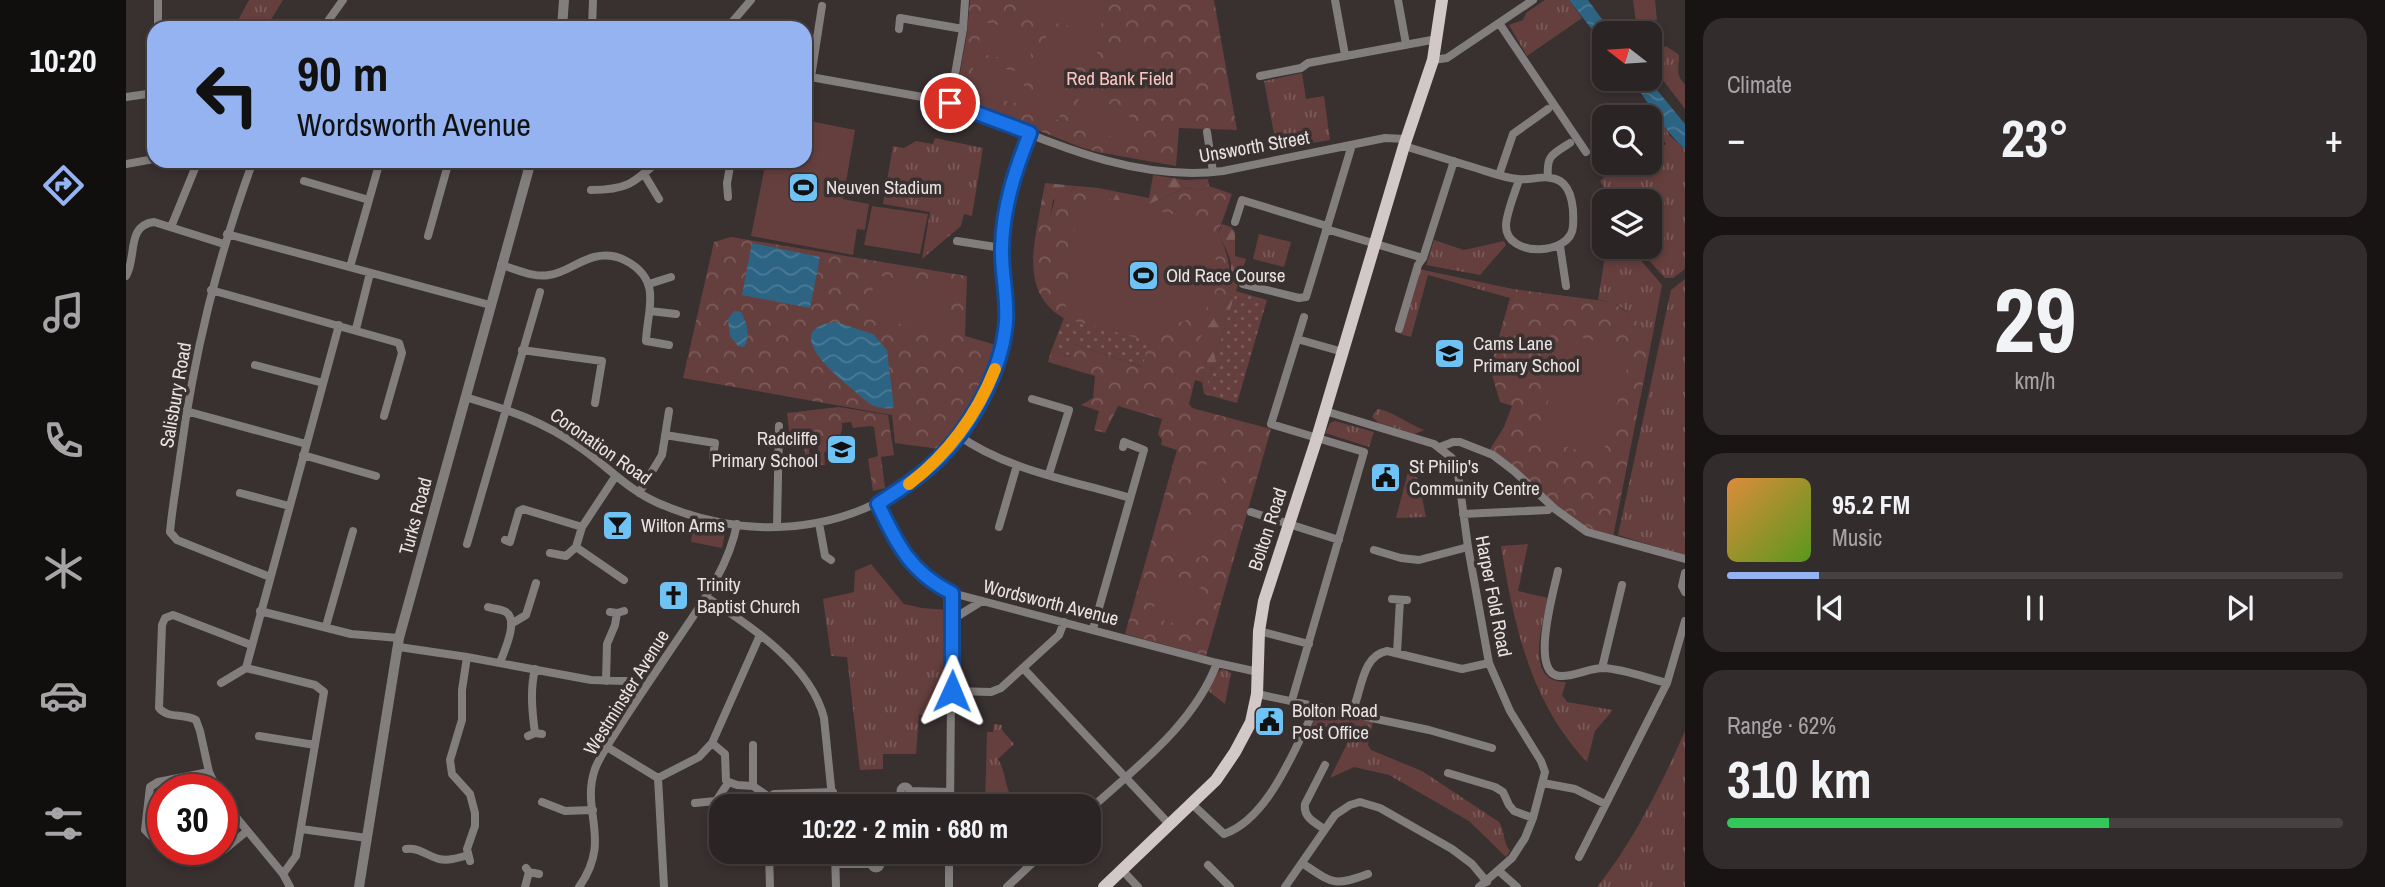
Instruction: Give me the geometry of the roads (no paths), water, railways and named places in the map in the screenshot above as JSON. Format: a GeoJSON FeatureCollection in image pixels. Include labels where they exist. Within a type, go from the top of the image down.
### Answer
{"type":"FeatureCollection","features":[{"type":"Feature","properties":{"kind":"main road","name":"Bolton Road"},"geometry":{"type":"LineString","coordinates":[[1104,887],[1216,780],[1251,722],[1257,694],[1259,631],[1266,595],[1317,438],[1405,142],[1433,60],[1442,0]]}},
{"type":"Feature","properties":{"kind":"street"},"geometry":{"type":"LineString","coordinates":[[158,0],[158,21]]}},
{"type":"Feature","properties":{"kind":"street"},"geometry":{"type":"LineString","coordinates":[[328,21],[343,0]]}},
{"type":"Feature","properties":{"kind":"street"},"geometry":{"type":"LineString","coordinates":[[562,21],[564,0]]}},
{"type":"Feature","properties":{"kind":"street"},"geometry":{"type":"LineString","coordinates":[[592,21],[593,0]]}},
{"type":"Feature","properties":{"kind":"street"},"geometry":{"type":"LineString","coordinates":[[733,21],[750,0]]}},
{"type":"Feature","properties":{"kind":"street"},"geometry":{"type":"LineString","coordinates":[[950,103],[963,29],[965,0]]}},
{"type":"Feature","properties":{"kind":"street"},"geometry":{"type":"LineString","coordinates":[[1335,0],[1345,55]]}},
{"type":"Feature","properties":{"kind":"street"},"geometry":{"type":"LineString","coordinates":[[1398,0],[1406,44]]}},
{"type":"Feature","properties":{"kind":"street"},"geometry":{"type":"LineString","coordinates":[[1433,60],[1447,58],[1533,0]]}},
{"type":"Feature","properties":{"kind":"street"},"geometry":{"type":"LineString","coordinates":[[812,56],[822,6]]}},
{"type":"Feature","properties":{"kind":"street"},"geometry":{"type":"LineString","coordinates":[[899,29],[900,18],[963,29]]}},
{"type":"Feature","properties":{"kind":"street"},"geometry":{"type":"LineString","coordinates":[[1499,23],[1586,152]]}},
{"type":"Feature","properties":{"kind":"street"},"geometry":{"type":"LineString","coordinates":[[1260,76],[1345,55],[1437,39]]}},
{"type":"Feature","properties":{"kind":"street","name":"Unsworth Street"},"geometry":{"type":"LineString","coordinates":[[812,77],[950,103],[1100,159],[1173,172],[1213,172],[1385,138],[1405,142],[1454,161],[1519,180]]}},
{"type":"Feature","properties":{"kind":"street"},"geometry":{"type":"LineString","coordinates":[[126,97],[147,94]]}},
{"type":"Feature","properties":{"kind":"street"},"geometry":{"type":"LineString","coordinates":[[1499,175],[1511,136],[1548,109]]}},
{"type":"Feature","properties":{"kind":"street"},"geometry":{"type":"LineString","coordinates":[[1207,132],[1213,172]]}},
{"type":"Feature","properties":{"kind":"street","name":"Coronation Road"},"geometry":{"type":"LineString","coordinates":[[466,397],[532,418],[559,432],[639,493],[687,513],[737,524],[777,527],[819,523],[878,504],[937,461],[958,435],[983,396],[1001,354],[1007,308],[1003,226],[1012,177],[1030,133]]}},
{"type":"Feature","properties":{"kind":"street"},"geometry":{"type":"LineString","coordinates":[[1548,177],[1550,155],[1570,143]]}},
{"type":"Feature","properties":{"kind":"street"},"geometry":{"type":"LineString","coordinates":[[1247,287],[1299,298],[1306,297],[1352,145]]}},
{"type":"Feature","properties":{"kind":"street"},"geometry":{"type":"LineString","coordinates":[[126,164],[147,160]]}},
{"type":"Feature","properties":{"kind":"street"},"geometry":{"type":"LineString","coordinates":[[1399,329],[1454,161]]}},
{"type":"Feature","properties":{"kind":"street"},"geometry":{"type":"LineString","coordinates":[[171,227],[195,168]]}},
{"type":"Feature","properties":{"kind":"street","name":"Salisbury Road"},"geometry":{"type":"LineString","coordinates":[[251,168],[211,290],[186,411],[170,529],[177,540],[270,577]]}},
{"type":"Feature","properties":{"kind":"street"},"geometry":{"type":"LineString","coordinates":[[350,267],[378,168]]}},
{"type":"Feature","properties":{"kind":"street"},"geometry":{"type":"LineString","coordinates":[[428,236],[447,168]]}},
{"type":"Feature","properties":{"kind":"street","name":"Turks Road"},"geometry":{"type":"LineString","coordinates":[[359,887],[399,643],[529,168]]}},
{"type":"Feature","properties":{"kind":"street"},"geometry":{"type":"LineString","coordinates":[[598,178],[595,190],[623,188],[638,180],[650,168]]}},
{"type":"Feature","properties":{"kind":"street"},"geometry":{"type":"LineString","coordinates":[[729,168],[729,199]]}},
{"type":"Feature","properties":{"kind":"street"},"geometry":{"type":"LineString","coordinates":[[644,174],[656,186],[659,199]]}},
{"type":"Feature","properties":{"kind":"street"},"geometry":{"type":"LineString","coordinates":[[1548,177],[1560,181],[1571,195],[1572,234],[1560,246],[1525,248],[1517,245],[1509,237],[1506,226],[1519,180],[1548,177]]}},
{"type":"Feature","properties":{"kind":"street"},"geometry":{"type":"LineString","coordinates":[[304,181],[369,200]]}},
{"type":"Feature","properties":{"kind":"street"},"geometry":{"type":"LineString","coordinates":[[1235,222],[1242,200],[1423,258]]}},
{"type":"Feature","properties":{"kind":"street"},"geometry":{"type":"LineString","coordinates":[[126,276],[138,228],[144,223],[153,222],[224,244]]}},
{"type":"Feature","properties":{"kind":"street"},"geometry":{"type":"LineString","coordinates":[[227,234],[490,305]]}},
{"type":"Feature","properties":{"kind":"street"},"geometry":{"type":"LineString","coordinates":[[957,242],[1002,248]]}},
{"type":"Feature","properties":{"kind":"street"},"geometry":{"type":"LineString","coordinates":[[1560,246],[1565,286]]}},
{"type":"Feature","properties":{"kind":"street"},"geometry":{"type":"LineString","coordinates":[[501,265],[536,275],[548,275],[591,258],[614,256],[643,273],[649,284],[650,311],[646,341],[669,345]]}},
{"type":"Feature","properties":{"kind":"street"},"geometry":{"type":"LineString","coordinates":[[356,329],[370,273]]}},
{"type":"Feature","properties":{"kind":"street"},"geometry":{"type":"LineString","coordinates":[[649,284],[671,277]]}},
{"type":"Feature","properties":{"kind":"street"},"geometry":{"type":"LineString","coordinates":[[211,290],[396,341],[403,349],[384,416]]}},
{"type":"Feature","properties":{"kind":"street"},"geometry":{"type":"LineString","coordinates":[[467,544],[540,292]]}},
{"type":"Feature","properties":{"kind":"street"},"geometry":{"type":"LineString","coordinates":[[650,311],[676,314]]}},
{"type":"Feature","properties":{"kind":"street"},"geometry":{"type":"LineString","coordinates":[[1292,700],[1364,452],[1272,424],[1304,317]]}},
{"type":"Feature","properties":{"kind":"street"},"geometry":{"type":"LineString","coordinates":[[246,668],[339,325]]}},
{"type":"Feature","properties":{"kind":"street"},"geometry":{"type":"LineString","coordinates":[[1297,338],[1343,352]]}},
{"type":"Feature","properties":{"kind":"street"},"geometry":{"type":"LineString","coordinates":[[522,350],[602,361],[595,403]]}},
{"type":"Feature","properties":{"kind":"street"},"geometry":{"type":"LineString","coordinates":[[255,365],[323,383]]}},
{"type":"Feature","properties":{"kind":"street"},"geometry":{"type":"LineString","coordinates":[[1032,398],[1069,410],[1049,474]]}},
{"type":"Feature","properties":{"kind":"street"},"geometry":{"type":"LineString","coordinates":[[186,411],[306,444]]}},
{"type":"Feature","properties":{"kind":"street"},"geometry":{"type":"LineString","coordinates":[[639,493],[662,455],[669,411]]}},
{"type":"Feature","properties":{"kind":"street"},"geometry":{"type":"LineString","coordinates":[[1325,411],[1440,447],[1460,442],[1493,455],[1555,509],[1587,532],[1685,559]]}},
{"type":"Feature","properties":{"kind":"street"},"geometry":{"type":"LineString","coordinates":[[777,527],[779,426]]}},
{"type":"Feature","properties":{"kind":"street"},"geometry":{"type":"LineString","coordinates":[[665,435],[716,443],[713,457]]}},
{"type":"Feature","properties":{"kind":"street"},"geometry":{"type":"LineString","coordinates":[[958,435],[986,453],[1017,465],[1130,498]]}},
{"type":"Feature","properties":{"kind":"street"},"geometry":{"type":"LineString","coordinates":[[766,438],[779,439]]}},
{"type":"Feature","properties":{"kind":"street"},"geometry":{"type":"LineString","coordinates":[[1093,629],[1144,450],[1124,442],[1123,447]]}},
{"type":"Feature","properties":{"kind":"street","name":"Harper Fold Road"},"geometry":{"type":"LineString","coordinates":[[1440,447],[1457,466],[1468,547],[1489,663],[1510,711],[1544,766],[1543,783]]}},
{"type":"Feature","properties":{"kind":"street"},"geometry":{"type":"LineString","coordinates":[[303,455],[376,476]]}},
{"type":"Feature","properties":{"kind":"street"},"geometry":{"type":"LineString","coordinates":[[999,527],[1017,465]]}},
{"type":"Feature","properties":{"kind":"street"},"geometry":{"type":"LineString","coordinates":[[550,553],[566,556],[576,547],[582,527],[615,477]]}},
{"type":"Feature","properties":{"kind":"street"},"geometry":{"type":"LineString","coordinates":[[240,493],[289,506]]}},
{"type":"Feature","properties":{"kind":"street","name":"Wordsworth Avenue"},"geometry":{"type":"LineString","coordinates":[[878,504],[912,564],[929,580],[952,593],[1258,672]]}},
{"type":"Feature","properties":{"kind":"street"},"geometry":{"type":"LineString","coordinates":[[1463,514],[1535,508],[1548,510]]}},
{"type":"Feature","properties":{"kind":"street"},"geometry":{"type":"LineString","coordinates":[[505,540],[510,542],[519,511],[523,509],[582,527]]}},
{"type":"Feature","properties":{"kind":"street"},"geometry":{"type":"LineString","coordinates":[[1251,512],[1339,540]]}},
{"type":"Feature","properties":{"kind":"street"},"geometry":{"type":"LineString","coordinates":[[819,523],[825,555],[831,560]]}},
{"type":"Feature","properties":{"kind":"street","name":"Westminster Avenue"},"geometry":{"type":"LineString","coordinates":[[580,887],[595,855],[594,772],[643,690],[706,597],[726,560],[737,524]]}},
{"type":"Feature","properties":{"kind":"street"},"geometry":{"type":"LineString","coordinates":[[326,626],[354,531]]}},
{"type":"Feature","properties":{"kind":"street"},"geometry":{"type":"LineString","coordinates":[[576,547],[624,580]]}},
{"type":"Feature","properties":{"kind":"street"},"geometry":{"type":"LineString","coordinates":[[1374,550],[1393,552],[1419,560],[1468,547]]}},
{"type":"Feature","properties":{"kind":"street"},"geometry":{"type":"LineString","coordinates":[[1558,571],[1553,580],[1543,649],[1548,670],[1561,676],[1602,668],[1667,683]]}},
{"type":"Feature","properties":{"kind":"street"},"geometry":{"type":"LineString","coordinates":[[1685,573],[1682,586],[1685,592]]}},
{"type":"Feature","properties":{"kind":"street"},"geometry":{"type":"LineString","coordinates":[[511,624],[526,615],[536,583]]}},
{"type":"Feature","properties":{"kind":"street"},"geometry":{"type":"LineString","coordinates":[[1602,668],[1619,588]]}},
{"type":"Feature","properties":{"kind":"street"},"geometry":{"type":"LineString","coordinates":[[910,791],[950,792],[952,593]]}},
{"type":"Feature","properties":{"kind":"street"},"geometry":{"type":"LineString","coordinates":[[706,597],[760,635],[806,680],[817,696],[824,718],[833,792],[774,794]]}},
{"type":"Feature","properties":{"kind":"street"},"geometry":{"type":"LineString","coordinates":[[1396,653],[1400,600]]}},
{"type":"Feature","properties":{"kind":"street"},"geometry":{"type":"LineString","coordinates":[[953,619],[982,601]]}},
{"type":"Feature","properties":{"kind":"street"},"geometry":{"type":"LineString","coordinates":[[488,607],[505,612],[511,624],[500,663]]}},
{"type":"Feature","properties":{"kind":"street"},"geometry":{"type":"LineString","coordinates":[[260,611],[351,634],[467,657],[606,681],[626,681],[643,690]]}},
{"type":"Feature","properties":{"kind":"street"},"geometry":{"type":"LineString","coordinates":[[606,681],[607,644],[614,629],[617,612]]}},
{"type":"Feature","properties":{"kind":"street"},"geometry":{"type":"LineString","coordinates":[[199,774],[209,772],[196,720],[187,716],[165,714],[159,708],[163,621],[167,616],[177,616],[251,645]]}},
{"type":"Feature","properties":{"kind":"street"},"geometry":{"type":"LineString","coordinates":[[1583,853],[1667,683],[1683,619]]}},
{"type":"Feature","properties":{"kind":"street"},"geometry":{"type":"LineString","coordinates":[[952,691],[996,691],[1059,635],[1064,622]]}},
{"type":"Feature","properties":{"kind":"street"},"geometry":{"type":"LineString","coordinates":[[1259,631],[1308,644]]}},
{"type":"Feature","properties":{"kind":"street"},"geometry":{"type":"LineString","coordinates":[[659,778],[699,757],[712,743],[760,635]]}},
{"type":"Feature","properties":{"kind":"street"},"geometry":{"type":"LineString","coordinates":[[1355,704],[1356,692],[1369,661],[1375,655],[1387,651],[1462,669],[1489,663]]}},
{"type":"Feature","properties":{"kind":"street"},"geometry":{"type":"LineString","coordinates":[[410,846],[441,860],[469,858],[468,843],[475,826],[475,813],[470,794],[452,774],[450,760],[462,720],[462,690],[467,657]]}},
{"type":"Feature","properties":{"kind":"street"},"geometry":{"type":"LineString","coordinates":[[1101,799],[1180,723],[1217,663]]}},
{"type":"Feature","properties":{"kind":"street"},"geometry":{"type":"LineString","coordinates":[[221,683],[246,668],[322,689],[324,697],[296,856],[283,874]]}},
{"type":"Feature","properties":{"kind":"street"},"geometry":{"type":"LineString","coordinates":[[1023,668],[1170,825]]}},
{"type":"Feature","properties":{"kind":"street"},"geometry":{"type":"LineString","coordinates":[[535,669],[531,694],[535,735]]}},
{"type":"Feature","properties":{"kind":"street"},"geometry":{"type":"LineString","coordinates":[[1257,694],[1429,730],[1492,748]]}},
{"type":"Feature","properties":{"kind":"street"},"geometry":{"type":"LineString","coordinates":[[1192,804],[1224,834],[1238,828],[1267,799],[1313,713],[1314,705]]}},
{"type":"Feature","properties":{"kind":"street"},"geometry":{"type":"LineString","coordinates":[[259,737],[316,745]]}},
{"type":"Feature","properties":{"kind":"street"},"geometry":{"type":"LineString","coordinates":[[712,743],[725,754],[725,777],[728,783]]}},
{"type":"Feature","properties":{"kind":"street"},"geometry":{"type":"LineString","coordinates":[[752,786],[753,745]]}},
{"type":"Feature","properties":{"kind":"street"},"geometry":{"type":"LineString","coordinates":[[607,747],[659,778]]}},
{"type":"Feature","properties":{"kind":"street"},"geometry":{"type":"LineString","coordinates":[[1324,829],[1307,817],[1304,811],[1305,804],[1325,769]]}},
{"type":"Feature","properties":{"kind":"street"},"geometry":{"type":"LineString","coordinates":[[1448,773],[1459,772],[1495,787],[1503,792],[1514,811],[1532,818]]}},
{"type":"Feature","properties":{"kind":"street"},"geometry":{"type":"LineString","coordinates":[[659,778],[664,887]]}},
{"type":"Feature","properties":{"kind":"street"},"geometry":{"type":"LineString","coordinates":[[728,783],[752,786],[764,794]]}},
{"type":"Feature","properties":{"kind":"street"},"geometry":{"type":"LineString","coordinates":[[695,803],[716,801],[728,783]]}},
{"type":"Feature","properties":{"kind":"street"},"geometry":{"type":"LineString","coordinates":[[1285,887],[1324,829],[1341,809],[1360,803],[1371,804],[1452,849],[1472,864],[1483,885],[1519,848],[1543,783],[1576,789],[1605,804]]}},
{"type":"Feature","properties":{"kind":"street"},"geometry":{"type":"LineString","coordinates":[[541,802],[565,811],[593,810]]}},
{"type":"Feature","properties":{"kind":"street"},"geometry":{"type":"LineString","coordinates":[[147,806],[147,832]]}},
{"type":"Feature","properties":{"kind":"street"},"geometry":{"type":"LineString","coordinates":[[238,820],[283,874],[290,887]]}},
{"type":"Feature","properties":{"kind":"street"},"geometry":{"type":"LineString","coordinates":[[301,828],[367,838]]}},
{"type":"Feature","properties":{"kind":"street"},"geometry":{"type":"LineString","coordinates":[[238,838],[247,831]]}},
{"type":"Feature","properties":{"kind":"street"},"geometry":{"type":"LineString","coordinates":[[1302,863],[1336,884],[1347,885],[1368,874]]}},
{"type":"Feature","properties":{"kind":"street"},"geometry":{"type":"LineString","coordinates":[[769,864],[770,887]]}},
{"type":"Feature","properties":{"kind":"street"},"geometry":{"type":"LineString","coordinates":[[835,864],[836,887]]}},
{"type":"Feature","properties":{"kind":"street"},"geometry":{"type":"LineString","coordinates":[[949,864],[949,887]]}},
{"type":"Feature","properties":{"kind":"street"},"geometry":{"type":"LineString","coordinates":[[1007,887],[1031,864]]}},
{"type":"Feature","properties":{"kind":"street"},"geometry":{"type":"LineString","coordinates":[[1209,869],[1230,887]]}},
{"type":"Feature","properties":{"kind":"street"},"geometry":{"type":"LineString","coordinates":[[525,887],[527,870],[539,874]]}},
{"type":"Feature","properties":{"kind":"street"},"geometry":{"type":"LineString","coordinates":[[1122,870],[1138,887]]}},
{"type":"Feature","properties":{"kind":"street"},"geometry":{"type":"LineString","coordinates":[[1499,871],[1517,887]]}},
{"type":"Feature","properties":{"kind":"water"},"geometry":{"type":"Polygon","coordinates":[[[1569,0],[1588,0],[1603,21],[1592,21],[1592,29],[1569,0]]]}},
{"type":"Feature","properties":{"kind":"water"},"geometry":{"type":"Polygon","coordinates":[[[1639,91],[1658,91],[1685,124],[1685,149],[1662,124],[1662,105],[1649,105],[1639,91]]]}},
{"type":"Feature","properties":{"kind":"water"},"geometry":{"type":"Polygon","coordinates":[[[752,243],[820,257],[810,308],[742,295],[752,243]]]}},
{"type":"Feature","properties":{"kind":"water"},"geometry":{"type":"Polygon","coordinates":[[[734,311],[741,312],[746,325],[748,334],[744,347],[738,346],[730,336],[728,319],[734,311]]]}},
{"type":"Feature","properties":{"kind":"water"},"geometry":{"type":"Polygon","coordinates":[[[836,322],[873,334],[887,350],[894,408],[880,408],[869,403],[832,372],[815,351],[811,341],[812,333],[820,326],[836,322]]]}},
{"type":"Feature","properties":{"kind":"place","name":"Neuven Stadium"},"geometry":{"type":"Point","coordinates":[803,187]}},
{"type":"Feature","properties":{"kind":"place","name":"Old Race Course"},"geometry":{"type":"Point","coordinates":[1143,275]}},
{"type":"Feature","properties":{"kind":"place","name":"Cams Lane Primary School"},"geometry":{"type":"Point","coordinates":[1450,354]}},
{"type":"Feature","properties":{"kind":"place","name":"Radcliffe Primary School"},"geometry":{"type":"Point","coordinates":[841,449]}},
{"type":"Feature","properties":{"kind":"place","name":"St Philip's Community Centre"},"geometry":{"type":"Point","coordinates":[1386,477]}},
{"type":"Feature","properties":{"kind":"place","name":"Wilton Arms"},"geometry":{"type":"Point","coordinates":[618,525]}},
{"type":"Feature","properties":{"kind":"place","name":"Trinity Baptist Church"},"geometry":{"type":"Point","coordinates":[674,595]}},
{"type":"Feature","properties":{"kind":"place","name":"Bolton Road Post Office"},"geometry":{"type":"Point","coordinates":[1269,721]}},
{"type":"Feature","properties":{"kind":"park label","name":"Red Bank Field"},"geometry":{"type":"Point","coordinates":[1120,78]}}]}
